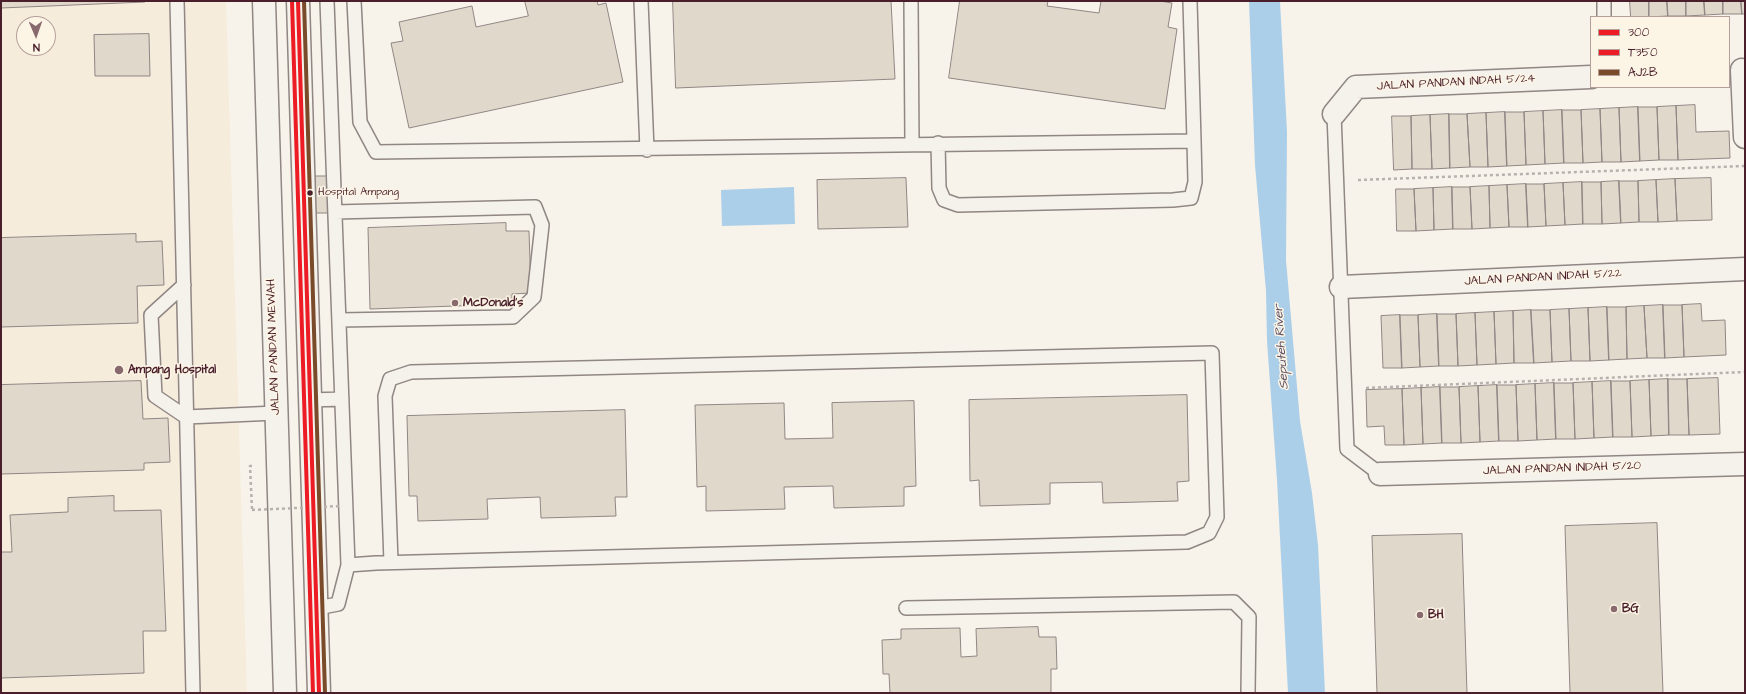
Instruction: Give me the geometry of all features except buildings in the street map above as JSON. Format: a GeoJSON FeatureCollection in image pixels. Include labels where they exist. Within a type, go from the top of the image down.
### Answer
{"type":"FeatureCollection","features":[{"type":"Feature","properties":{"kind":"main road","name":"JALAN PANDAN MEWAH"},"geometry":{"type":"LineString","coordinates":[[264,1],[284,691]]}},
{"type":"Feature","properties":{"kind":"main road"},"geometry":{"type":"LineString","coordinates":[[298,1],[319,693]]}},
{"type":"Feature","properties":{"kind":"main road"},"geometry":{"type":"LineString","coordinates":[[1739,70],[1745,137]]}},
{"type":"Feature","properties":{"kind":"main road","name":"JALAN PANDAN INDAH 5/24"},"geometry":{"type":"LineString","coordinates":[[1334,114],[1356,87],[1590,77]]}},
{"type":"Feature","properties":{"kind":"main road","name":"JALAN PANDAN INDAH 5/22"},"geometry":{"type":"LineString","coordinates":[[1340,287],[1745,269]]}},
{"type":"Feature","properties":{"kind":"main road","name":"JALAN PANDAN INDAH 5/20"},"geometry":{"type":"LineString","coordinates":[[1380,474],[1745,464]]}},
{"type":"Feature","properties":{"kind":"lane"},"geometry":{"type":"LineString","coordinates":[[177,1],[193,693]]}},
{"type":"Feature","properties":{"kind":"lane"},"geometry":{"type":"LineString","coordinates":[[317,608],[338,604],[348,565],[327,1]]}},
{"type":"Feature","properties":{"kind":"lane"},"geometry":{"type":"LineString","coordinates":[[354,1],[360,122],[376,152],[647,150],[912,145],[938,143],[1194,141]]}},
{"type":"Feature","properties":{"kind":"lane"},"geometry":{"type":"LineString","coordinates":[[641,1],[647,150]]}},
{"type":"Feature","properties":{"kind":"lane"},"geometry":{"type":"LineString","coordinates":[[911,1],[912,145]]}},
{"type":"Feature","properties":{"kind":"lane"},"geometry":{"type":"LineString","coordinates":[[938,143],[939,188],[944,200],[958,205],[1173,200],[1191,198],[1195,182],[1190,1]]}},
{"type":"Feature","properties":{"kind":"lane"},"geometry":{"type":"LineString","coordinates":[[1604,1],[1604,16]]}},
{"type":"Feature","properties":{"kind":"lane"},"geometry":{"type":"LineString","coordinates":[[1334,114],[1347,448],[1380,474]]}},
{"type":"Feature","properties":{"kind":"lane"},"geometry":{"type":"LineString","coordinates":[[335,212],[534,207],[542,225],[534,297],[513,317],[339,320]]}},
{"type":"Feature","properties":{"kind":"lane"},"geometry":{"type":"LineString","coordinates":[[184,285],[151,315],[155,396],[186,417],[276,413]]}},
{"type":"Feature","properties":{"kind":"lane"},"geometry":{"type":"LineString","coordinates":[[348,565],[391,562],[1187,542],[1210,534],[1217,517],[1212,353],[411,372],[390,379],[384,396],[391,562]]}},
{"type":"Feature","properties":{"kind":"lane"},"geometry":{"type":"LineString","coordinates":[[310,400],[342,399]]}},
{"type":"Feature","properties":{"kind":"lane"},"geometry":{"type":"LineString","coordinates":[[906,608],[1234,602],[1249,617],[1248,693]]}},
{"type":"Feature","properties":{"kind":"path"},"geometry":{"type":"LineString","coordinates":[[1337,180],[1745,166]]}},
{"type":"Feature","properties":{"kind":"path"},"geometry":{"type":"LineString","coordinates":[[1344,389],[1745,372]]}},
{"type":"Feature","properties":{"kind":"path"},"geometry":{"type":"LineString","coordinates":[[252,510],[341,506]]}},
{"type":"Feature","properties":{"kind":"shaded area","name":"Ampang Hospital"},"geometry":{"type":"Polygon","coordinates":[[[1,1],[226,1],[247,693],[1,693],[1,1]]]}},
{"type":"Feature","properties":{"kind":"water","name":"Seputeh River"},"geometry":{"type":"Polygon","coordinates":[[[1249,1],[1280,1],[1287,132],[1286,260],[1300,421],[1312,493],[1318,545],[1325,693],[1288,693],[1277,480],[1267,341],[1266,291],[1255,165],[1249,1]]]}},
{"type":"Feature","properties":{"kind":"water"},"geometry":{"type":"Polygon","coordinates":[[[794,187],[795,224],[722,226],[721,190],[794,187]]]}},
{"type":"Feature","properties":{"kind":"transit line","name":"T350"},"geometry":{"type":"LineString","coordinates":[[292,1],[313,693]]}},
{"type":"Feature","properties":{"kind":"transit line","name":"300"},"geometry":{"type":"LineString","coordinates":[[298,1],[319,693]]}},
{"type":"Feature","properties":{"kind":"transit line","name":"AJ2B"},"geometry":{"type":"LineString","coordinates":[[304,1],[325,693]]}},
{"type":"Feature","properties":{"kind":"place","name":"Hospital Ampang"},"geometry":{"type":"Point","coordinates":[310,193]}},
{"type":"Feature","properties":{"kind":"place","name":"McDonald's"},"geometry":{"type":"Point","coordinates":[455,303]}},
{"type":"Feature","properties":{"kind":"place","name":"Ampang Hospital"},"geometry":{"type":"Point","coordinates":[119,370]}},
{"type":"Feature","properties":{"kind":"place","name":"BG"},"geometry":{"type":"Point","coordinates":[1614,609]}},
{"type":"Feature","properties":{"kind":"place","name":"BH"},"geometry":{"type":"Point","coordinates":[1420,615]}}]}
